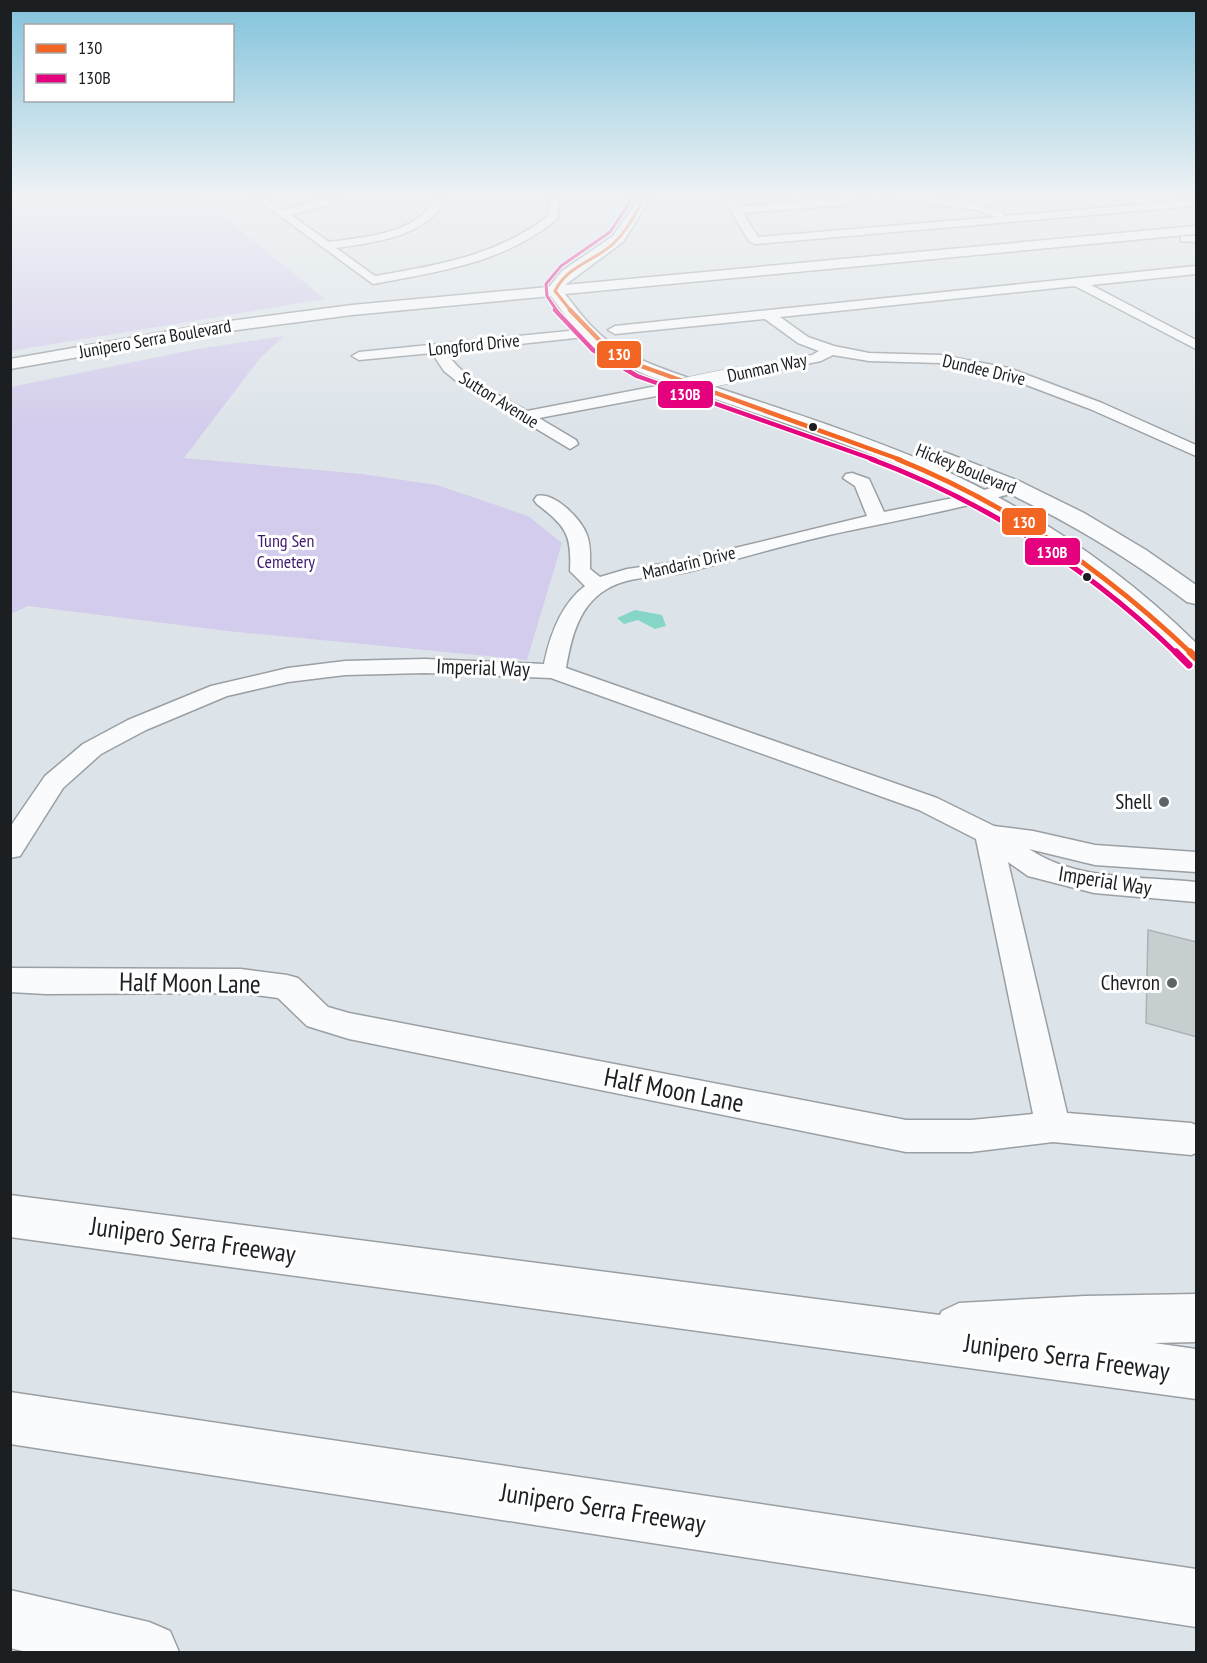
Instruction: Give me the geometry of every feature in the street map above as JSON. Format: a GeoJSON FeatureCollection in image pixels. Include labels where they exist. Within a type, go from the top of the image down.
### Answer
{"type":"FeatureCollection","features":[{"type":"Feature","properties":{"kind":"main road"},"geometry":{"type":"LineString","coordinates":[[352,310],[456,295],[543,274]]}},
{"type":"Feature","properties":{"kind":"main road"},"geometry":{"type":"LineString","coordinates":[[563,301],[565,276],[569,274]]}},
{"type":"Feature","properties":{"kind":"main road"},"geometry":{"type":"LineString","coordinates":[[595,274],[592,276],[593,301],[634,292],[796,274]]}},
{"type":"Feature","properties":{"kind":"main road"},"geometry":{"type":"LineString","coordinates":[[635,274],[657,282]]}},
{"type":"Feature","properties":{"kind":"main road","name":"Junipero Serra Boulevard"},"geometry":{"type":"LineString","coordinates":[[10,364],[211,329],[352,310],[593,301],[657,282],[741,274]]}},
{"type":"Feature","properties":{"kind":"main road","name":"Junipero Serra Boulevard"},"geometry":{"type":"LineString","coordinates":[[10,370],[250,333],[523,303],[563,301]]}},
{"type":"Feature","properties":{"kind":"main road","name":"Hickey Boulevard"},"geometry":{"type":"LineString","coordinates":[[563,301],[589,333],[603,345],[642,366],[879,452],[943,478],[1027,522],[1104,573],[1197,658]]}},
{"type":"Feature","properties":{"kind":"main road","name":"Hickey Boulevard"},"geometry":{"type":"LineString","coordinates":[[593,301],[615,330],[630,343],[669,362],[924,451],[1014,487],[1109,536],[1197,597]]}},
{"type":"Feature","properties":{"kind":"main road","name":"Junipero Serra Freeway"},"geometry":{"type":"LineString","coordinates":[[10,1216],[1197,1374]]}},
{"type":"Feature","properties":{"kind":"main road"},"geometry":{"type":"LineString","coordinates":[[887,1333],[1085,1320],[1197,1318]]}},
{"type":"Feature","properties":{"kind":"main road","name":"Junipero Serra Freeway"},"geometry":{"type":"LineString","coordinates":[[10,1418],[1197,1598]]}},
{"type":"Feature","properties":{"kind":"main road"},"geometry":{"type":"LineString","coordinates":[[10,1619],[149,1653]]}},
{"type":"Feature","properties":{"kind":"street"},"geometry":{"type":"LineString","coordinates":[[364,274],[373,280],[408,274]]}},
{"type":"Feature","properties":{"kind":"street"},"geometry":{"type":"LineString","coordinates":[[615,330],[1170,274]]}},
{"type":"Feature","properties":{"kind":"street"},"geometry":{"type":"LineString","coordinates":[[1179,274],[1197,281]]}},
{"type":"Feature","properties":{"kind":"street"},"geometry":{"type":"LineString","coordinates":[[1077,282],[1197,345]]}},
{"type":"Feature","properties":{"kind":"street","name":"Dundee Drive"},"geometry":{"type":"LineString","coordinates":[[767,314],[797,336],[831,350],[869,357],[940,359],[1004,371],[1096,406],[1197,451]]}},
{"type":"Feature","properties":{"kind":"street","name":"Longford Drive"},"geometry":{"type":"LineString","coordinates":[[359,356],[589,333]]}},
{"type":"Feature","properties":{"kind":"street","name":"Sutton Avenue"},"geometry":{"type":"LineString","coordinates":[[437,349],[449,368],[570,444]]}},
{"type":"Feature","properties":{"kind":"street","name":"Dunman Way"},"geometry":{"type":"LineString","coordinates":[[524,416],[816,358],[831,350]]}},
{"type":"Feature","properties":{"kind":"street"},"geometry":{"type":"LineString","coordinates":[[852,478],[863,483],[877,519]]}},
{"type":"Feature","properties":{"kind":"street","name":"Mandarin Drive"},"geometry":{"type":"LineString","coordinates":[[554,670],[558,648],[571,613],[598,586],[612,579],[675,569],[791,537],[981,498],[1014,487]]}},
{"type":"Feature","properties":{"kind":"street"},"geometry":{"type":"LineString","coordinates":[[543,500],[574,525],[582,546],[580,571],[598,586]]}},
{"type":"Feature","properties":{"kind":"street","name":"Imperial Way"},"geometry":{"type":"LineString","coordinates":[[10,849],[54,783],[92,749],[137,725],[219,691],[288,675],[345,668],[425,666],[554,670],[928,804],[988,834],[1038,869],[1103,884],[1197,892]]}},
{"type":"Feature","properties":{"kind":"street"},"geometry":{"type":"LineString","coordinates":[[988,834],[1053,1127]]}},
{"type":"Feature","properties":{"kind":"street","name":"Imperial Way"},"geometry":{"type":"LineString","coordinates":[[988,834],[1033,840],[1095,855],[1197,862]]}},
{"type":"Feature","properties":{"kind":"street","name":"Half Moon Lane"},"geometry":{"type":"LineString","coordinates":[[10,980],[46,982],[241,981],[287,987],[318,1017],[349,1026],[906,1136],[971,1136],[1053,1127],[1191,1139]]}},
{"type":"Feature","properties":{"kind":"green space"},"geometry":{"type":"Polygon","coordinates":[[[11,274],[294,274],[325,299],[11,351],[11,274]]]}},
{"type":"Feature","properties":{"kind":"green space","name":"Tung Sen Cemetery"},"geometry":{"type":"Polygon","coordinates":[[[284,336],[260,358],[184,458],[362,474],[437,485],[528,516],[562,543],[527,660],[227,631],[28,606],[11,614],[11,387],[197,349],[284,336]]]}},
{"type":"Feature","properties":{"kind":"shaded area"},"geometry":{"type":"Polygon","coordinates":[[[635,610],[662,615],[666,626],[655,629],[638,620],[624,624],[617,618],[635,610]]]}},
{"type":"Feature","properties":{"kind":"building","name":"Chevron"},"geometry":{"type":"Polygon","coordinates":[[[1148,930],[1197,942],[1197,1037],[1146,1023],[1148,930]]]}},
{"type":"Feature","properties":{"kind":"transit line","name":"130B"},"geometry":{"type":"LineString","coordinates":[[555,274],[546,284],[550,303],[575,333],[593,350],[614,364],[637,376],[706,402],[880,462],[990,513],[1061,557],[1094,582],[1127,608],[1189,665]]}},
{"type":"Feature","properties":{"kind":"transit line","name":"130"},"geometry":{"type":"LineString","coordinates":[[568,274],[555,291],[583,325],[614,352],[641,366],[710,392],[884,453],[995,504],[1066,549],[1100,574],[1133,600],[1196,658]]}},
{"type":"Feature","properties":{"kind":"place","name":"Shell"},"geometry":{"type":"Point","coordinates":[1164,802]}},
{"type":"Feature","properties":{"kind":"place","name":"Chevron"},"geometry":{"type":"Point","coordinates":[1172,983]}}]}
